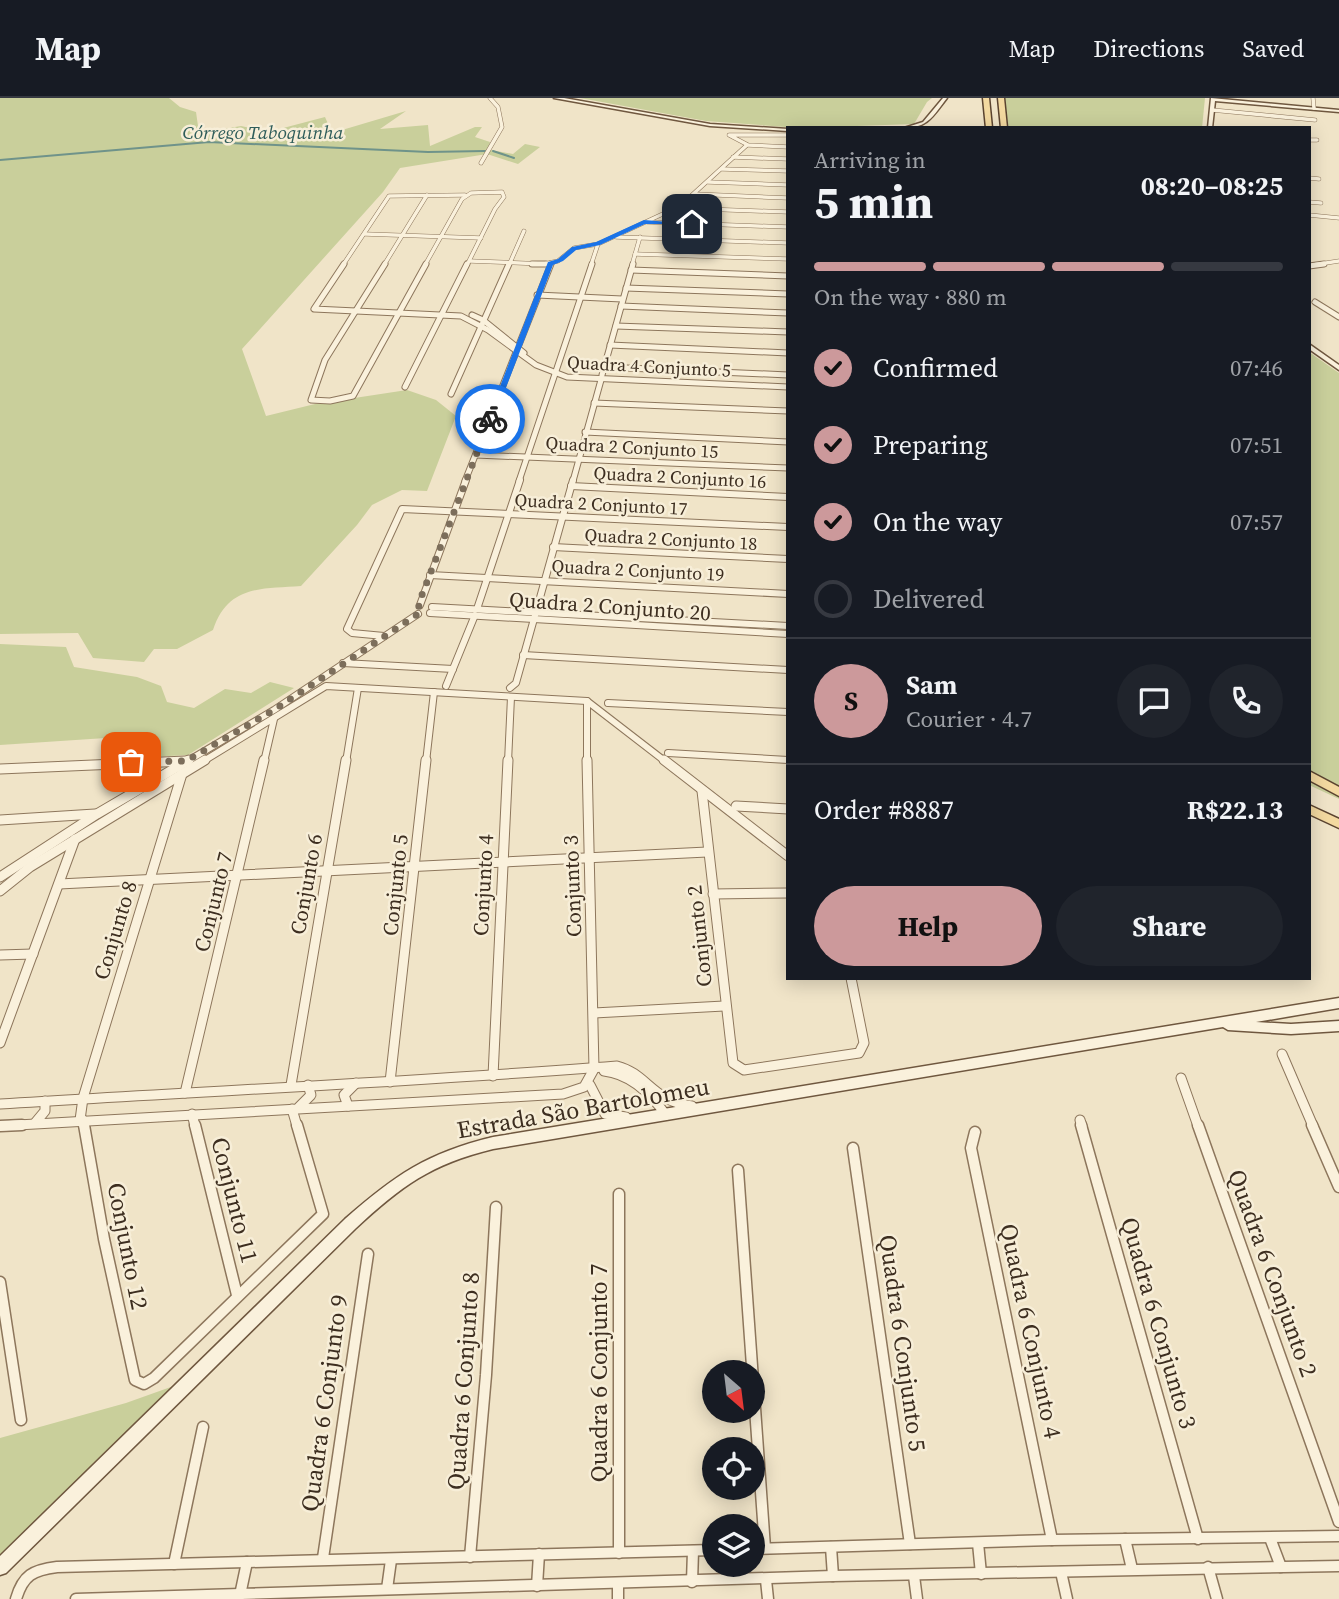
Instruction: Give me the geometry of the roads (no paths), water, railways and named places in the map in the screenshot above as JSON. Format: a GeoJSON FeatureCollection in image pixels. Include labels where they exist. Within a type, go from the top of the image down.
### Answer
{"type":"FeatureCollection","features":[{"type":"Feature","properties":{"kind":"main road"},"geometry":{"type":"LineString","coordinates":[[1001,98],[1004,126]]}},
{"type":"Feature","properties":{"kind":"main road"},"geometry":{"type":"LineString","coordinates":[[984,100],[988,126]]}},
{"type":"Feature","properties":{"kind":"main road"},"geometry":{"type":"LineString","coordinates":[[1311,776],[1339,792]]}},
{"type":"Feature","properties":{"kind":"main road"},"geometry":{"type":"LineString","coordinates":[[1311,810],[1339,824]]}},
{"type":"Feature","properties":{"kind":"street"},"geometry":{"type":"LineString","coordinates":[[481,163],[502,127],[498,107],[490,98]]}},
{"type":"Feature","properties":{"kind":"street"},"geometry":{"type":"LineString","coordinates":[[556,98],[710,125],[786,130]]}},
{"type":"Feature","properties":{"kind":"street"},"geometry":{"type":"LineString","coordinates":[[914,126],[925,123],[945,98]]}},
{"type":"Feature","properties":{"kind":"street"},"geometry":{"type":"LineString","coordinates":[[1210,126],[1213,98],[1339,111]]}},
{"type":"Feature","properties":{"kind":"street"},"geometry":{"type":"LineString","coordinates":[[1313,98],[1314,108]]}},
{"type":"Feature","properties":{"kind":"street"},"geometry":{"type":"LineString","coordinates":[[1212,110],[1315,120]]}},
{"type":"Feature","properties":{"kind":"street"},"geometry":{"type":"LineString","coordinates":[[786,135],[730,134],[729,137],[747,145],[786,147]]}},
{"type":"Feature","properties":{"kind":"street"},"geometry":{"type":"LineString","coordinates":[[1311,139],[1317,140]]}},
{"type":"Feature","properties":{"kind":"street"},"geometry":{"type":"LineString","coordinates":[[470,261],[551,264],[561,260],[574,248],[598,244],[676,208],[747,145]]}},
{"type":"Feature","properties":{"kind":"street"},"geometry":{"type":"LineString","coordinates":[[733,157],[786,159]]}},
{"type":"Feature","properties":{"kind":"street"},"geometry":{"type":"LineString","coordinates":[[722,169],[786,171]]}},
{"type":"Feature","properties":{"kind":"street"},"geometry":{"type":"LineString","coordinates":[[1311,178],[1319,179]]}},
{"type":"Feature","properties":{"kind":"street"},"geometry":{"type":"LineString","coordinates":[[708,182],[786,185]]}},
{"type":"Feature","properties":{"kind":"street"},"geometry":{"type":"LineString","coordinates":[[405,387],[444,311],[470,261],[481,238],[505,195],[498,191],[486,191],[463,197],[389,196],[315,307],[444,311],[482,323],[516,351],[557,373],[786,385]]}},
{"type":"Feature","properties":{"kind":"street"},"geometry":{"type":"LineString","coordinates":[[694,194],[786,198]]}},
{"type":"Feature","properties":{"kind":"street"},"geometry":{"type":"LineString","coordinates":[[427,195],[325,360],[312,400],[330,401],[353,396],[463,197]]}},
{"type":"Feature","properties":{"kind":"street"},"geometry":{"type":"LineString","coordinates":[[1311,202],[1321,203]]}},
{"type":"Feature","properties":{"kind":"street"},"geometry":{"type":"LineString","coordinates":[[676,208],[786,212]]}},
{"type":"Feature","properties":{"kind":"street"},"geometry":{"type":"LineString","coordinates":[[1311,215],[1339,218]]}},
{"type":"Feature","properties":{"kind":"street"},"geometry":{"type":"LineString","coordinates":[[644,222],[786,227]]}},
{"type":"Feature","properties":{"kind":"street"},"geometry":{"type":"LineString","coordinates":[[451,394],[524,231]]}},
{"type":"Feature","properties":{"kind":"street"},"geometry":{"type":"LineString","coordinates":[[365,234],[481,238]]}},
{"type":"Feature","properties":{"kind":"street"},"geometry":{"type":"LineString","coordinates":[[610,237],[786,243]]}},
{"type":"Feature","properties":{"kind":"street","name":"Conjunto 4"},"geometry":{"type":"LineString","coordinates":[[493,1076],[511,692],[516,683],[640,237]]}},
{"type":"Feature","properties":{"kind":"street"},"geometry":{"type":"LineString","coordinates":[[446,686],[476,612],[598,244]]}},
{"type":"Feature","properties":{"kind":"street"},"geometry":{"type":"LineString","coordinates":[[635,254],[786,259]]}},
{"type":"Feature","properties":{"kind":"street"},"geometry":{"type":"LineString","coordinates":[[1311,265],[1339,261]]}},
{"type":"Feature","properties":{"kind":"street"},"geometry":{"type":"LineString","coordinates":[[418,614],[415,610],[420,605],[551,264]]}},
{"type":"Feature","properties":{"kind":"street"},"geometry":{"type":"LineString","coordinates":[[631,270],[786,276]]}},
{"type":"Feature","properties":{"kind":"street"},"geometry":{"type":"LineString","coordinates":[[626,288],[786,294]]}},
{"type":"Feature","properties":{"kind":"street"},"geometry":{"type":"LineString","coordinates":[[537,295],[622,299]]}},
{"type":"Feature","properties":{"kind":"street"},"geometry":{"type":"LineString","coordinates":[[1315,302],[1339,317]]}},
{"type":"Feature","properties":{"kind":"street"},"geometry":{"type":"LineString","coordinates":[[621,306],[786,313]]}},
{"type":"Feature","properties":{"kind":"street"},"geometry":{"type":"LineString","coordinates":[[616,326],[786,332]]}},
{"type":"Feature","properties":{"kind":"street"},"geometry":{"type":"LineString","coordinates":[[610,345],[786,353]]}},
{"type":"Feature","properties":{"kind":"street"},"geometry":{"type":"LineString","coordinates":[[1311,347],[1339,368]]}},
{"type":"Feature","properties":{"kind":"street"},"geometry":{"type":"LineString","coordinates":[[604,367],[786,375]]}},
{"type":"Feature","properties":{"kind":"street"},"geometry":{"type":"LineString","coordinates":[[594,403],[786,411]]}},
{"type":"Feature","properties":{"kind":"street"},"geometry":{"type":"LineString","coordinates":[[585,432],[786,442]]}},
{"type":"Feature","properties":{"kind":"street","name":"Quadra 2 Conjunto 15"},"geometry":{"type":"LineString","coordinates":[[476,455],[786,468]]}},
{"type":"Feature","properties":{"kind":"street","name":"Quadra 2 Conjunto 16"},"geometry":{"type":"LineString","coordinates":[[571,486],[786,497]]}},
{"type":"Feature","properties":{"kind":"street","name":"Quadra 2 Conjunto 17"},"geometry":{"type":"LineString","coordinates":[[384,636],[352,633],[348,631],[348,624],[399,511],[413,508],[786,527]]}},
{"type":"Feature","properties":{"kind":"street","name":"Quadra 2 Conjunto 18"},"geometry":{"type":"LineString","coordinates":[[553,547],[786,559]]}},
{"type":"Feature","properties":{"kind":"street","name":"Quadra 2 Conjunto 19"},"geometry":{"type":"LineString","coordinates":[[430,575],[786,594]]}},
{"type":"Feature","properties":{"kind":"street"},"geometry":{"type":"LineString","coordinates":[[420,605],[431,610]]}},
{"type":"Feature","properties":{"kind":"street"},"geometry":{"type":"LineString","coordinates":[[1,875],[97,814],[274,710],[418,614],[431,610]]}},
{"type":"Feature","properties":{"kind":"street","name":"Quadra 2 Conjunto 20"},"geometry":{"type":"LineString","coordinates":[[431,610],[786,634]]}},
{"type":"Feature","properties":{"kind":"street"},"geometry":{"type":"LineString","coordinates":[[535,615],[786,626]]}},
{"type":"Feature","properties":{"kind":"street"},"geometry":{"type":"LineString","coordinates":[[555,630],[556,620]]}},
{"type":"Feature","properties":{"kind":"street"},"geometry":{"type":"LineString","coordinates":[[523,655],[786,670]]}},
{"type":"Feature","properties":{"kind":"street"},"geometry":{"type":"LineString","coordinates":[[343,663],[453,669]]}},
{"type":"Feature","properties":{"kind":"street"},"geometry":{"type":"LineString","coordinates":[[0,891],[30,867],[322,687],[511,692],[587,701],[786,854]]}},
{"type":"Feature","properties":{"kind":"street","name":"Conjunto 6"},"geometry":{"type":"LineString","coordinates":[[291,1085],[358,688]]}},
{"type":"Feature","properties":{"kind":"street","name":"Conjunto 5"},"geometry":{"type":"LineString","coordinates":[[390,1082],[434,692]]}},
{"type":"Feature","properties":{"kind":"street","name":"Conjunto 3"},"geometry":{"type":"LineString","coordinates":[[587,701],[594,1013],[594,1069],[588,1086]]}},
{"type":"Feature","properties":{"kind":"street"},"geometry":{"type":"LineString","coordinates":[[608,703],[786,712]]}},
{"type":"Feature","properties":{"kind":"street","name":"Conjunto 7"},"geometry":{"type":"LineString","coordinates":[[185,1093],[274,719]]}},
{"type":"Feature","properties":{"kind":"street"},"geometry":{"type":"LineString","coordinates":[[668,753],[786,760]]}},
{"type":"Feature","properties":{"kind":"street"},"geometry":{"type":"LineString","coordinates":[[0,769],[186,761]]}},
{"type":"Feature","properties":{"kind":"street","name":"Conjunto 8"},"geometry":{"type":"LineString","coordinates":[[82,1120],[79,1112],[83,1098],[182,774]]}},
{"type":"Feature","properties":{"kind":"street","name":"Conjunto 2"},"geometry":{"type":"LineString","coordinates":[[702,791],[724,1006],[731,1060],[737,1068],[744,1070],[855,1055],[862,1051],[864,1042],[851,980]]}},
{"type":"Feature","properties":{"kind":"street"},"geometry":{"type":"LineString","coordinates":[[736,806],[786,809]]}},
{"type":"Feature","properties":{"kind":"street"},"geometry":{"type":"LineString","coordinates":[[0,820],[97,814]]}},
{"type":"Feature","properties":{"kind":"street"},"geometry":{"type":"LineString","coordinates":[[0,1042],[76,838]]}},
{"type":"Feature","properties":{"kind":"street"},"geometry":{"type":"LineString","coordinates":[[59,884],[707,852]]}},
{"type":"Feature","properties":{"kind":"street"},"geometry":{"type":"LineString","coordinates":[[713,894],[786,892]]}},
{"type":"Feature","properties":{"kind":"street"},"geometry":{"type":"LineString","coordinates":[[0,955],[33,954]]}},
{"type":"Feature","properties":{"kind":"street","name":"Estrada São Bartolomeu"},"geometry":{"type":"LineString","coordinates":[[0,1567],[350,1224],[402,1178],[438,1160],[472,1148],[1339,1003]]}},
{"type":"Feature","properties":{"kind":"street"},"geometry":{"type":"LineString","coordinates":[[594,1013],[724,1006]]}},
{"type":"Feature","properties":{"kind":"street"},"geometry":{"type":"LineString","coordinates":[[1314,1006],[1315,1017],[1324,1028]]}},
{"type":"Feature","properties":{"kind":"street","name":"Estrada São Bartolomeu"},"geometry":{"type":"LineString","coordinates":[[1205,1024],[1324,1028],[1339,1026]]}},
{"type":"Feature","properties":{"kind":"street"},"geometry":{"type":"LineString","coordinates":[[1282,1054],[1339,1187]]}},
{"type":"Feature","properties":{"kind":"street"},"geometry":{"type":"LineString","coordinates":[[0,1104],[623,1066],[666,1102],[676,1106],[714,1107]]}},
{"type":"Feature","properties":{"kind":"street"},"geometry":{"type":"LineString","coordinates":[[594,1069],[624,1075],[666,1115]]}},
{"type":"Feature","properties":{"kind":"street","name":"Quadra 6 Conjunto 2"},"geometry":{"type":"LineString","coordinates":[[1181,1078],[1339,1522]]}},
{"type":"Feature","properties":{"kind":"street"},"geometry":{"type":"LineString","coordinates":[[348,1106],[344,1095],[356,1083]]}},
{"type":"Feature","properties":{"kind":"street"},"geometry":{"type":"LineString","coordinates":[[294,1109],[311,1095],[308,1086]]}},
{"type":"Feature","properties":{"kind":"street"},"geometry":{"type":"LineString","coordinates":[[0,1126],[563,1094],[588,1086]]}},
{"type":"Feature","properties":{"kind":"street"},"geometry":{"type":"LineString","coordinates":[[588,1086],[605,1114],[643,1119]]}},
{"type":"Feature","properties":{"kind":"street"},"geometry":{"type":"LineString","coordinates":[[588,1086],[604,1125]]}},
{"type":"Feature","properties":{"kind":"street"},"geometry":{"type":"LineString","coordinates":[[35,1123],[45,1111],[45,1101]]}},
{"type":"Feature","properties":{"kind":"street"},"geometry":{"type":"LineString","coordinates":[[237,1295],[319,1218],[323,1208],[294,1109]]}},
{"type":"Feature","properties":{"kind":"street","name":"Conjunto 11"},"geometry":{"type":"LineString","coordinates":[[192,1114],[237,1295]]}},
{"type":"Feature","properties":{"kind":"street","name":"Conjunto 12"},"geometry":{"type":"LineString","coordinates":[[82,1120],[104,1239],[135,1380],[144,1384],[154,1378],[237,1295]]}},
{"type":"Feature","properties":{"kind":"street","name":"Quadra 6 Conjunto 3"},"geometry":{"type":"LineString","coordinates":[[1080,1120],[1198,1539]]}},
{"type":"Feature","properties":{"kind":"street","name":"Quadra 6 Conjunto 4"},"geometry":{"type":"LineString","coordinates":[[975,1132],[971,1148],[1052,1540]]}},
{"type":"Feature","properties":{"kind":"street","name":"Quadra 6 Conjunto 5"},"geometry":{"type":"LineString","coordinates":[[853,1148],[910,1544]]}},
{"type":"Feature","properties":{"kind":"street"},"geometry":{"type":"LineString","coordinates":[[738,1170],[757,1514]]}},
{"type":"Feature","properties":{"kind":"street","name":"Quadra 6 Conjunto 7"},"geometry":{"type":"LineString","coordinates":[[619,1194],[619,1553]]}},
{"type":"Feature","properties":{"kind":"street","name":"Quadra 6 Conjunto 8"},"geometry":{"type":"LineString","coordinates":[[470,1557],[486,1375],[496,1207]]}},
{"type":"Feature","properties":{"kind":"street","name":"Quadra 6 Conjunto 9"},"geometry":{"type":"LineString","coordinates":[[323,1558],[368,1254]]}},
{"type":"Feature","properties":{"kind":"street"},"geometry":{"type":"LineString","coordinates":[[0,1282],[22,1420]]}},
{"type":"Feature","properties":{"kind":"street"},"geometry":{"type":"LineString","coordinates":[[174,1564],[204,1427]]}},
{"type":"Feature","properties":{"kind":"street"},"geometry":{"type":"LineString","coordinates":[[765,1549],[1052,1540],[1339,1536]]}},
{"type":"Feature","properties":{"kind":"street"},"geometry":{"type":"LineString","coordinates":[[1270,1538],[1281,1567]]}},
{"type":"Feature","properties":{"kind":"street"},"geometry":{"type":"LineString","coordinates":[[1125,1539],[1132,1569]]}},
{"type":"Feature","properties":{"kind":"street"},"geometry":{"type":"LineString","coordinates":[[978,1543],[981,1574]]}},
{"type":"Feature","properties":{"kind":"street"},"geometry":{"type":"LineString","coordinates":[[831,1547],[832,1576]]}},
{"type":"Feature","properties":{"kind":"street"},"geometry":{"type":"LineString","coordinates":[[692,1582],[693,1551]]}},
{"type":"Feature","properties":{"kind":"street"},"geometry":{"type":"LineString","coordinates":[[16,1599],[22,1579],[36,1569],[323,1558],[391,1560],[702,1551]]}},
{"type":"Feature","properties":{"kind":"street"},"geometry":{"type":"LineString","coordinates":[[537,1586],[539,1554]]}},
{"type":"Feature","properties":{"kind":"street"},"geometry":{"type":"LineString","coordinates":[[387,1589],[391,1560]]}},
{"type":"Feature","properties":{"kind":"street"},"geometry":{"type":"LineString","coordinates":[[240,1595],[247,1562]]}},
{"type":"Feature","properties":{"kind":"street"},"geometry":{"type":"LineString","coordinates":[[76,1599],[317,1596],[387,1589],[466,1593],[537,1586],[832,1576],[1339,1566]]}},
{"type":"Feature","properties":{"kind":"street"},"geometry":{"type":"LineString","coordinates":[[1208,1567],[1217,1599]]}},
{"type":"Feature","properties":{"kind":"street"},"geometry":{"type":"LineString","coordinates":[[1061,1572],[1067,1599]]}},
{"type":"Feature","properties":{"kind":"street"},"geometry":{"type":"LineString","coordinates":[[914,1576],[917,1599]]}},
{"type":"Feature","properties":{"kind":"street"},"geometry":{"type":"LineString","coordinates":[[766,1580],[768,1599]]}},
{"type":"Feature","properties":{"kind":"street"},"geometry":{"type":"LineString","coordinates":[[618,1583],[618,1599]]}},
{"type":"Feature","properties":{"kind":"waterway","name":"Córrego Taboquinha"},"geometry":{"type":"LineString","coordinates":[[0,160],[209,142],[428,152],[485,151]]}},
{"type":"Feature","properties":{"kind":"waterway","name":"Córrego Taboquinha"},"geometry":{"type":"LineString","coordinates":[[493,151],[514,158]]}}]}
